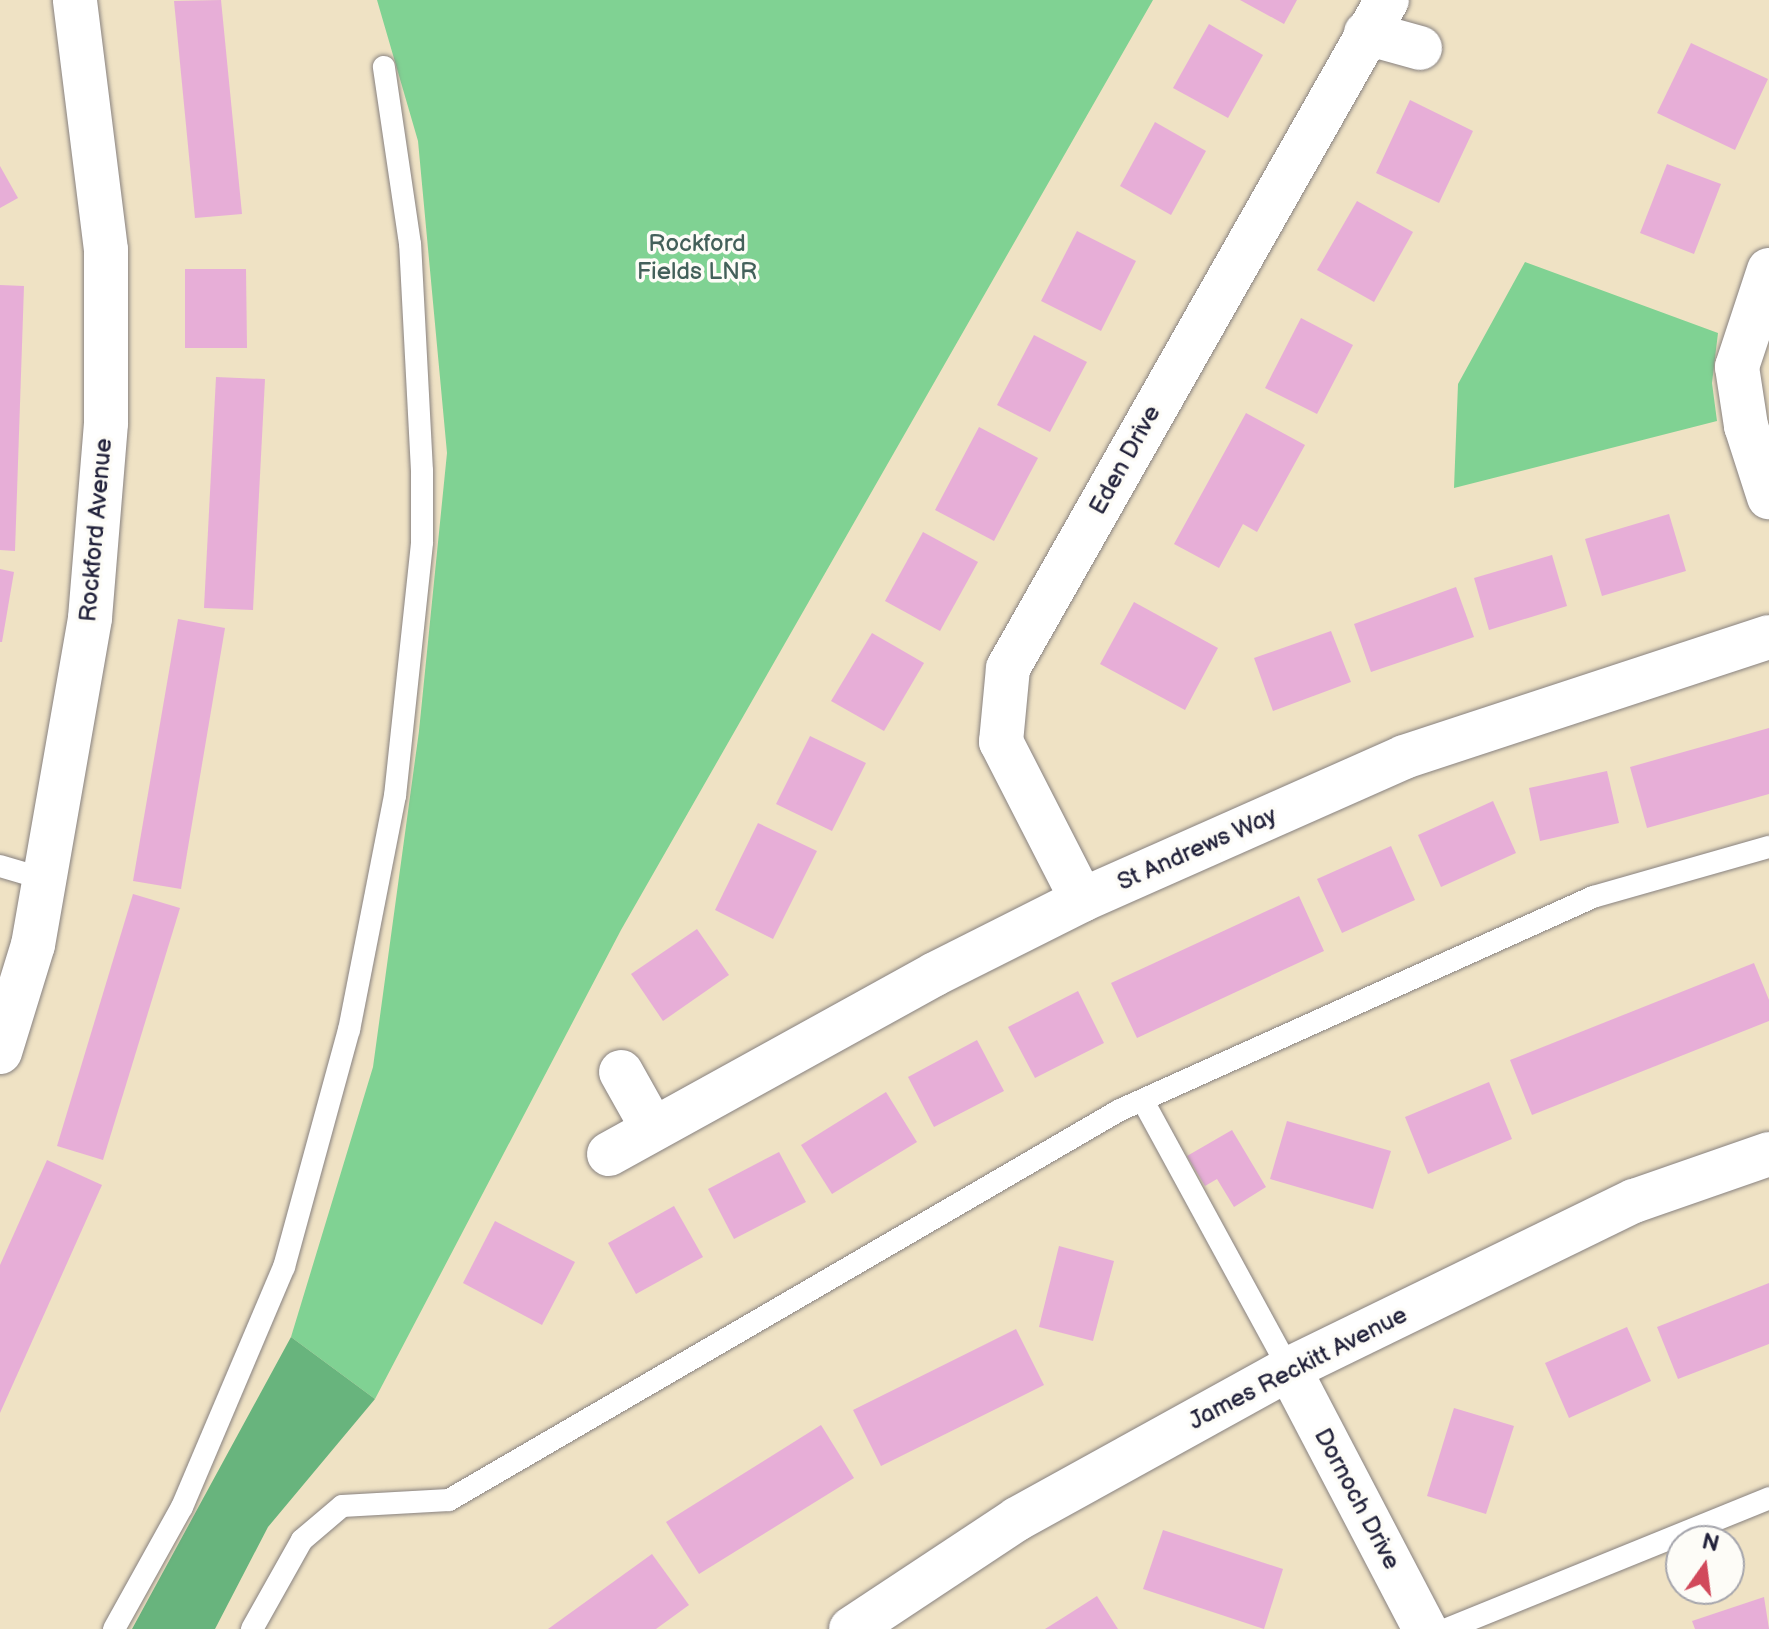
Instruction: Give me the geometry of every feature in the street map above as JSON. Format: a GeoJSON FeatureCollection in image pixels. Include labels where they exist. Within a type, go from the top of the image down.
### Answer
{"type":"FeatureCollection","features":[{"type":"Feature","properties":{"kind":"street","name":"Rockford Avenue"},"geometry":{"type":"LineString","coordinates":[[0,1052],[33,945],[90,618],[106,423],[106,250],[75,0]]}},
{"type":"Feature","properties":{"kind":"street","name":"Eden Drive"},"geometry":{"type":"LineString","coordinates":[[1082,900],[1001,742],[1008,668],[1376,17],[1420,48]]}},
{"type":"Feature","properties":{"kind":"street"},"geometry":{"type":"LineString","coordinates":[[1769,270],[1737,367],[1746,426],[1769,497]]}},
{"type":"Feature","properties":{"kind":"street","name":"St Andrews Way"},"geometry":{"type":"LineString","coordinates":[[609,1154],[935,974],[1082,900],[1404,757],[1769,637]]}},
{"type":"Feature","properties":{"kind":"street"},"geometry":{"type":"LineString","coordinates":[[621,1072],[653,1129]]}},
{"type":"Feature","properties":{"kind":"street","name":"James Reckitt Avenue"},"geometry":{"type":"LineString","coordinates":[[851,1629],[1017,1519],[1289,1369],[1634,1201],[1769,1154]]}},
{"type":"Feature","properties":{"kind":"street","name":"Dornoch Drive"},"geometry":{"type":"LineString","coordinates":[[1289,1369],[1425,1629]]}},
{"type":"Feature","properties":{"kind":"lane"},"geometry":{"type":"LineString","coordinates":[[114,1629],[182,1507],[284,1267],[349,1030],[395,796],[422,542],[422,471],[410,244],[384,67]]}},
{"type":"Feature","properties":{"kind":"lane"},"geometry":{"type":"LineString","coordinates":[[252,1629],[302,1540],[342,1506],[449,1500],[1143,1101],[1593,897],[1769,847]]}},
{"type":"Feature","properties":{"kind":"lane"},"geometry":{"type":"LineString","coordinates":[[0,866],[44,879]]}},
{"type":"Feature","properties":{"kind":"lane"},"geometry":{"type":"LineString","coordinates":[[1143,1101],[1289,1369]]}},
{"type":"Feature","properties":{"kind":"lane"},"geometry":{"type":"LineString","coordinates":[[1447,1629],[1769,1498]]}},
{"type":"Feature","properties":{"kind":"green space","name":"Rockford Fields LNR"},"geometry":{"type":"Polygon","coordinates":[[[377,0],[1153,0],[621,930],[375,1399],[291,1337],[373,1067],[419,731],[447,453],[418,141],[377,0]]]}},
{"type":"Feature","properties":{"kind":"green space"},"geometry":{"type":"Polygon","coordinates":[[[1525,262],[1718,333],[1712,383],[1717,421],[1454,488],[1458,384],[1525,262]]]}},
{"type":"Feature","properties":{"kind":"green space"},"geometry":{"type":"Polygon","coordinates":[[[291,1337],[375,1399],[268,1527],[215,1629],[132,1629],[291,1337]]]}},
{"type":"Feature","properties":{"kind":"building"},"geometry":{"type":"Polygon","coordinates":[[[221,0],[242,214],[195,218],[174,1],[221,0]]]}},
{"type":"Feature","properties":{"kind":"building"},"geometry":{"type":"Polygon","coordinates":[[[1240,0],[1297,0],[1284,24],[1240,0]]]}},
{"type":"Feature","properties":{"kind":"building"},"geometry":{"type":"Polygon","coordinates":[[[1209,24],[1263,55],[1228,118],[1173,88],[1209,24]]]}},
{"type":"Feature","properties":{"kind":"building"},"geometry":{"type":"Polygon","coordinates":[[[1691,43],[1768,79],[1735,150],[1657,113],[1691,43]]]}},
{"type":"Feature","properties":{"kind":"building"},"geometry":{"type":"Polygon","coordinates":[[[1410,100],[1473,131],[1439,203],[1376,173],[1410,100]]]}},
{"type":"Feature","properties":{"kind":"building"},"geometry":{"type":"Polygon","coordinates":[[[1155,122],[1206,151],[1171,215],[1120,186],[1155,122]]]}},
{"type":"Feature","properties":{"kind":"building"},"geometry":{"type":"Polygon","coordinates":[[[1667,164],[1721,184],[1694,254],[1640,233],[1667,164]]]}},
{"type":"Feature","properties":{"kind":"building"},"geometry":{"type":"Polygon","coordinates":[[[0,166],[18,198],[0,208],[0,166]]]}},
{"type":"Feature","properties":{"kind":"building"},"geometry":{"type":"Polygon","coordinates":[[[1357,201],[1413,232],[1374,302],[1317,270],[1357,201]]]}},
{"type":"Feature","properties":{"kind":"building"},"geometry":{"type":"Polygon","coordinates":[[[1077,231],[1136,261],[1101,331],[1041,301],[1077,231]]]}},
{"type":"Feature","properties":{"kind":"building"},"geometry":{"type":"Polygon","coordinates":[[[185,269],[246,269],[247,348],[185,348],[185,269]]]}},
{"type":"Feature","properties":{"kind":"building"},"geometry":{"type":"Polygon","coordinates":[[[0,285],[24,286],[15,551],[0,550],[0,285]]]}},
{"type":"Feature","properties":{"kind":"building"},"geometry":{"type":"Polygon","coordinates":[[[1301,318],[1353,345],[1317,414],[1265,388],[1301,318]]]}},
{"type":"Feature","properties":{"kind":"building"},"geometry":{"type":"Polygon","coordinates":[[[1034,335],[1087,362],[1050,432],[997,405],[1034,335]]]}},
{"type":"Feature","properties":{"kind":"building"},"geometry":{"type":"Polygon","coordinates":[[[216,377],[265,379],[253,610],[204,608],[216,377]]]}},
{"type":"Feature","properties":{"kind":"building"},"geometry":{"type":"Polygon","coordinates":[[[1246,413],[1305,445],[1257,532],[1243,524],[1219,568],[1174,544],[1246,413]]]}},
{"type":"Feature","properties":{"kind":"building"},"geometry":{"type":"Polygon","coordinates":[[[979,427],[1038,458],[994,541],[935,510],[979,427]]]}},
{"type":"Feature","properties":{"kind":"building"},"geometry":{"type":"Polygon","coordinates":[[[1669,514],[1686,571],[1602,596],[1585,539],[1669,514]]]}},
{"type":"Feature","properties":{"kind":"building"},"geometry":{"type":"Polygon","coordinates":[[[923,532],[978,562],[940,631],[885,601],[923,532]]]}},
{"type":"Feature","properties":{"kind":"building"},"geometry":{"type":"Polygon","coordinates":[[[1552,555],[1567,606],[1489,630],[1474,578],[1552,555]]]}},
{"type":"Feature","properties":{"kind":"building"},"geometry":{"type":"Polygon","coordinates":[[[0,569],[14,572],[2,642],[0,642],[0,569]]]}},
{"type":"Feature","properties":{"kind":"building"},"geometry":{"type":"Polygon","coordinates":[[[1456,587],[1474,637],[1371,672],[1354,624],[1456,587]]]}},
{"type":"Feature","properties":{"kind":"building"},"geometry":{"type":"Polygon","coordinates":[[[1134,602],[1218,648],[1185,710],[1100,664],[1134,602]]]}},
{"type":"Feature","properties":{"kind":"building"},"geometry":{"type":"Polygon","coordinates":[[[178,619],[225,628],[181,889],[133,881],[178,619]]]}},
{"type":"Feature","properties":{"kind":"building"},"geometry":{"type":"Polygon","coordinates":[[[1331,631],[1351,682],[1273,711],[1254,658],[1331,631]]]}},
{"type":"Feature","properties":{"kind":"building"},"geometry":{"type":"Polygon","coordinates":[[[872,633],[924,663],[884,731],[831,701],[872,633]]]}},
{"type":"Feature","properties":{"kind":"building"},"geometry":{"type":"Polygon","coordinates":[[[1769,728],[1769,794],[1647,828],[1630,767],[1769,728]]]}},
{"type":"Feature","properties":{"kind":"building"},"geometry":{"type":"Polygon","coordinates":[[[810,736],[866,763],[832,831],[776,804],[810,736]]]}},
{"type":"Feature","properties":{"kind":"building"},"geometry":{"type":"Polygon","coordinates":[[[1607,771],[1619,823],[1540,841],[1529,788],[1607,771]]]}},
{"type":"Feature","properties":{"kind":"building"},"geometry":{"type":"Polygon","coordinates":[[[1493,801],[1516,853],[1441,887],[1418,835],[1493,801]]]}},
{"type":"Feature","properties":{"kind":"building"},"geometry":{"type":"Polygon","coordinates":[[[758,823],[817,851],[773,939],[715,910],[758,823]]]}},
{"type":"Feature","properties":{"kind":"building"},"geometry":{"type":"Polygon","coordinates":[[[1391,846],[1415,900],[1342,933],[1317,879],[1391,846]]]}},
{"type":"Feature","properties":{"kind":"building"},"geometry":{"type":"Polygon","coordinates":[[[133,894],[180,908],[103,1160],[57,1146],[133,894]]]}},
{"type":"Feature","properties":{"kind":"building"},"geometry":{"type":"Polygon","coordinates":[[[1299,896],[1324,951],[1137,1038],[1111,983],[1299,896]]]}},
{"type":"Feature","properties":{"kind":"building"},"geometry":{"type":"Polygon","coordinates":[[[697,929],[729,975],[663,1021],[631,974],[697,929]]]}},
{"type":"Feature","properties":{"kind":"building"},"geometry":{"type":"Polygon","coordinates":[[[1754,963],[1769,1000],[1769,1021],[1532,1115],[1510,1060],[1754,963]]]}},
{"type":"Feature","properties":{"kind":"building"},"geometry":{"type":"Polygon","coordinates":[[[1078,991],[1104,1043],[1035,1078],[1008,1027],[1078,991]]]}},
{"type":"Feature","properties":{"kind":"building"},"geometry":{"type":"Polygon","coordinates":[[[977,1040],[1004,1091],[934,1127],[908,1077],[977,1040]]]}},
{"type":"Feature","properties":{"kind":"building"},"geometry":{"type":"Polygon","coordinates":[[[1489,1082],[1512,1139],[1428,1174],[1405,1117],[1489,1082]]]}},
{"type":"Feature","properties":{"kind":"building"},"geometry":{"type":"Polygon","coordinates":[[[886,1092],[917,1142],[832,1194],[801,1145],[886,1092]]]}},
{"type":"Feature","properties":{"kind":"building"},"geometry":{"type":"Polygon","coordinates":[[[1287,1121],[1391,1151],[1373,1209],[1270,1179],[1287,1121]]]}},
{"type":"Feature","properties":{"kind":"building"},"geometry":{"type":"Polygon","coordinates":[[[1232,1130],[1266,1187],[1234,1207],[1217,1179],[1205,1186],[1187,1156],[1232,1130]]]}},
{"type":"Feature","properties":{"kind":"building"},"geometry":{"type":"Polygon","coordinates":[[[779,1152],[806,1202],[734,1239],[708,1189],[779,1152]]]}},
{"type":"Feature","properties":{"kind":"building"},"geometry":{"type":"Polygon","coordinates":[[[47,1160],[102,1185],[0,1413],[0,1265],[47,1160]]]}},
{"type":"Feature","properties":{"kind":"building"},"geometry":{"type":"Polygon","coordinates":[[[674,1206],[703,1257],[636,1294],[608,1243],[674,1206]]]}},
{"type":"Feature","properties":{"kind":"building"},"geometry":{"type":"Polygon","coordinates":[[[495,1221],[575,1262],[542,1325],[463,1283],[495,1221]]]}},
{"type":"Feature","properties":{"kind":"building"},"geometry":{"type":"Polygon","coordinates":[[[1059,1246],[1114,1261],[1093,1341],[1039,1327],[1059,1246]]]}},
{"type":"Feature","properties":{"kind":"building"},"geometry":{"type":"Polygon","coordinates":[[[1769,1283],[1769,1344],[1678,1379],[1657,1327],[1769,1283]]]}},
{"type":"Feature","properties":{"kind":"building"},"geometry":{"type":"Polygon","coordinates":[[[1627,1327],[1651,1381],[1569,1418],[1545,1363],[1627,1327]]]}},
{"type":"Feature","properties":{"kind":"building"},"geometry":{"type":"Polygon","coordinates":[[[1016,1329],[1044,1385],[881,1466],[853,1410],[1016,1329]]]}},
{"type":"Feature","properties":{"kind":"building"},"geometry":{"type":"Polygon","coordinates":[[[1454,1408],[1514,1426],[1486,1514],[1427,1496],[1454,1408]]]}},
{"type":"Feature","properties":{"kind":"building"},"geometry":{"type":"Polygon","coordinates":[[[821,1425],[854,1478],[699,1574],[666,1522],[821,1425]]]}},
{"type":"Feature","properties":{"kind":"building"},"geometry":{"type":"Polygon","coordinates":[[[1163,1530],[1283,1569],[1264,1629],[1143,1589],[1163,1530]]]}},
{"type":"Feature","properties":{"kind":"building"},"geometry":{"type":"Polygon","coordinates":[[[652,1554],[689,1605],[656,1629],[548,1629],[652,1554]]]}},
{"type":"Feature","properties":{"kind":"building"},"geometry":{"type":"Polygon","coordinates":[[[1097,1596],[1118,1629],[1045,1629],[1061,1619],[1097,1596]]]}},
{"type":"Feature","properties":{"kind":"building"},"geometry":{"type":"Polygon","coordinates":[[[1764,1597],[1769,1629],[1695,1629],[1692,1621],[1764,1597]]]}}]}
